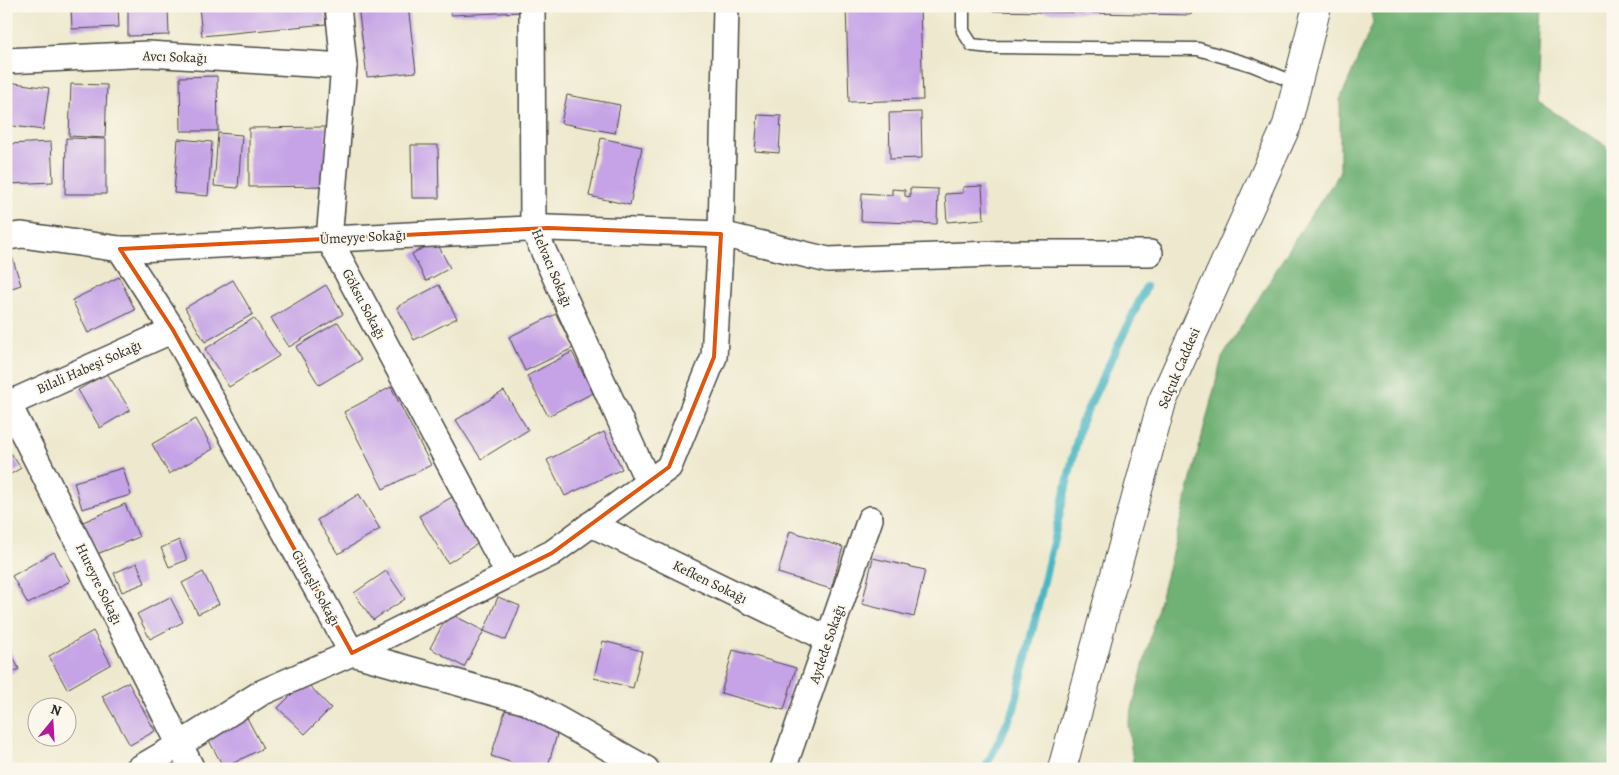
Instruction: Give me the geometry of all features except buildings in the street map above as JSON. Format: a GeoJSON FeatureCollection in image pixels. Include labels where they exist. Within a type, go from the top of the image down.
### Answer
{"type":"FeatureCollection","features":[{"type":"Feature","properties":{"kind":"street"},"geometry":{"type":"LineString","coordinates":[[329,239],[344,66],[338,6]]}},
{"type":"Feature","properties":{"kind":"street","name":"Helvacı Sokağı"},"geometry":{"type":"LineString","coordinates":[[532,6],[533,228],[648,482]]}},
{"type":"Feature","properties":{"kind":"street"},"geometry":{"type":"LineString","coordinates":[[138,769],[261,692],[352,653],[508,576],[552,552],[668,467],[714,358],[722,234],[726,6]]}},
{"type":"Feature","properties":{"kind":"street","name":"Selçuk Caddesi"},"geometry":{"type":"LineString","coordinates":[[1062,769],[1162,402],[1287,125],[1317,6]]}},
{"type":"Feature","properties":{"kind":"street","name":"Avcı Sokağı"},"geometry":{"type":"LineString","coordinates":[[6,61],[148,54],[344,66]]}},
{"type":"Feature","properties":{"kind":"street","name":"Ümeyye Sokağı"},"geometry":{"type":"LineString","coordinates":[[6,237],[22,235],[120,249],[548,228],[722,234],[828,260],[1020,253],[1150,253]]}},
{"type":"Feature","properties":{"kind":"street","name":"Göksu Sokağı"},"geometry":{"type":"LineString","coordinates":[[329,239],[508,576]]}},
{"type":"Feature","properties":{"kind":"street","name":"Güneşli Sokağı"},"geometry":{"type":"LineString","coordinates":[[120,249],[173,330],[352,653]]}},
{"type":"Feature","properties":{"kind":"street","name":"Bilali Habeşi Sokağı"},"geometry":{"type":"LineString","coordinates":[[7,402],[173,330]]}},
{"type":"Feature","properties":{"kind":"street","name":"Hureyre Sokağı"},"geometry":{"type":"LineString","coordinates":[[7,402],[192,769]]}},
{"type":"Feature","properties":{"kind":"street","name":"Aydede Sokağı"},"geometry":{"type":"LineString","coordinates":[[783,769],[870,519]]}},
{"type":"Feature","properties":{"kind":"street","name":"Kefken Sokağı"},"geometry":{"type":"LineString","coordinates":[[591,524],[828,640]]}},
{"type":"Feature","properties":{"kind":"street"},"geometry":{"type":"LineString","coordinates":[[352,653],[527,702],[646,769]]}},
{"type":"Feature","properties":{"kind":"lane"},"geometry":{"type":"LineString","coordinates":[[963,6],[963,31],[972,45],[990,47],[1198,49],[1252,65],[1298,84]]}},
{"type":"Feature","properties":{"kind":"highlighted area"},"geometry":{"type":"Polygon","coordinates":[[[548,228],[721,234],[714,357],[669,467],[552,553],[352,653],[173,330],[120,249],[548,228]]]}},
{"type":"Feature","properties":{"kind":"green space"},"geometry":{"type":"Polygon","coordinates":[[[1370,6],[1542,6],[1538,102],[1602,143],[1613,153],[1613,769],[1134,769],[1128,725],[1222,358],[1299,233],[1340,173],[1340,100],[1373,23],[1370,6]]]}},
{"type":"Feature","properties":{"kind":"waterway"},"geometry":{"type":"LineString","coordinates":[[985,769],[1014,709],[1081,423],[1146,287]]}}]}
